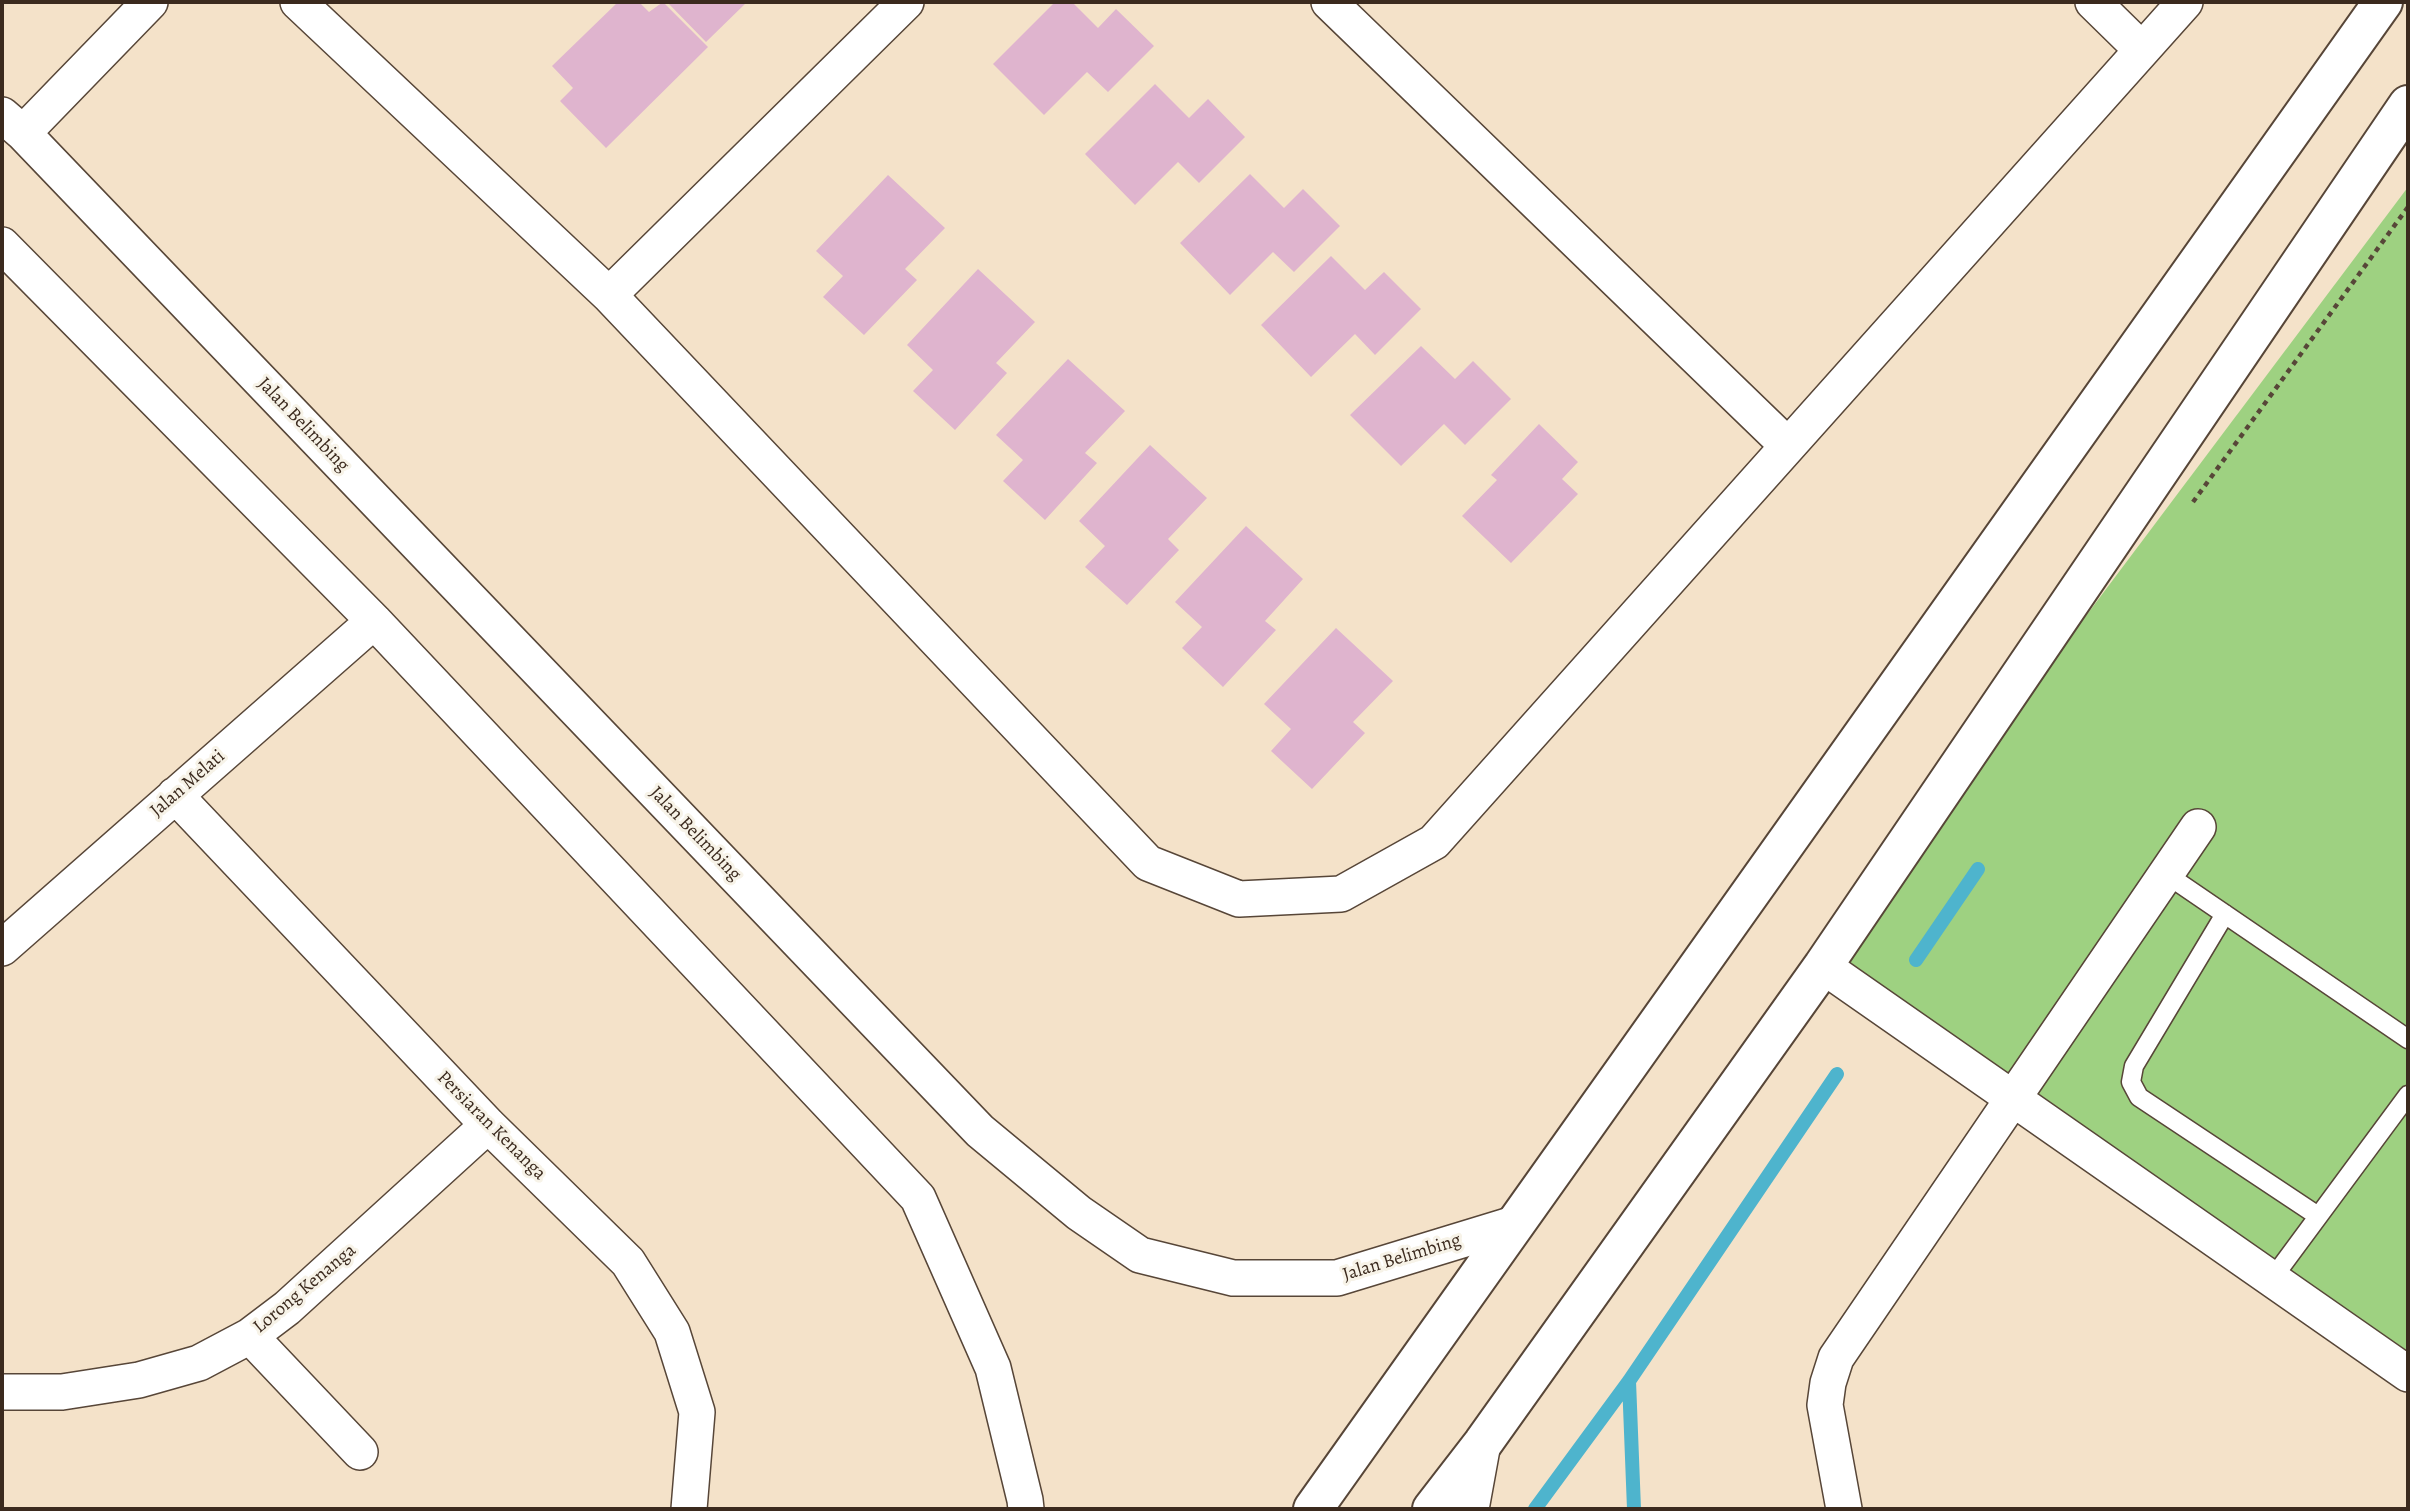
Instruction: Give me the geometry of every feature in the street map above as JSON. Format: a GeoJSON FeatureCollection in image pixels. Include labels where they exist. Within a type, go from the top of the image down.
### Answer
{"type":"FeatureCollection","features":[{"type":"Feature","properties":{"kind":"main road"},"geometry":{"type":"LineString","coordinates":[[1313,1509],[2383,2]]}},
{"type":"Feature","properties":{"kind":"main road"},"geometry":{"type":"LineString","coordinates":[[1432,1509],[1483,1443],[1823,966],[2408,105]]}},
{"type":"Feature","properties":{"kind":"street"},"geometry":{"type":"LineString","coordinates":[[12,124],[150,2]]}},
{"type":"Feature","properties":{"kind":"street"},"geometry":{"type":"LineString","coordinates":[[298,2],[609,295],[1148,863],[1239,900],[1341,894],[1434,842],[2185,2]]}},
{"type":"Feature","properties":{"kind":"street"},"geometry":{"type":"LineString","coordinates":[[609,295],[906,2]]}},
{"type":"Feature","properties":{"kind":"street"},"geometry":{"type":"LineString","coordinates":[[1329,2],[1788,446]]}},
{"type":"Feature","properties":{"kind":"street"},"geometry":{"type":"LineString","coordinates":[[2093,2],[2142,50]]}},
{"type":"Feature","properties":{"kind":"street","name":"Jalan Belimbing"},"geometry":{"type":"LineString","coordinates":[[12,124],[979,1131],[1079,1213],[1140,1255],[1233,1279],[1337,1278],[1514,1224]]}},
{"type":"Feature","properties":{"kind":"street"},"geometry":{"type":"LineString","coordinates":[[2,245],[374,621],[918,1198],[993,1368],[1026,1509]]}},
{"type":"Feature","properties":{"kind":"street","name":"Jalan Melati"},"geometry":{"type":"LineString","coordinates":[[2,948],[374,621]]}},
{"type":"Feature","properties":{"kind":"street","name":"Persiaran Kenanga"},"geometry":{"type":"LineString","coordinates":[[176,795],[488,1125],[628,1262],[672,1332],[697,1412],[689,1509]]}},
{"type":"Feature","properties":{"kind":"street"},"geometry":{"type":"LineString","coordinates":[[1844,1509],[1825,1405],[1836,1358],[2198,827]]}},
{"type":"Feature","properties":{"kind":"street"},"geometry":{"type":"LineString","coordinates":[[1823,966],[2407,1371]]}},
{"type":"Feature","properties":{"kind":"street","name":"Lorong Kenanga"},"geometry":{"type":"LineString","coordinates":[[2,1392],[62,1392],[139,1380],[199,1363],[250,1336],[288,1308],[488,1125]]}},
{"type":"Feature","properties":{"kind":"street"},"geometry":{"type":"LineString","coordinates":[[250,1336],[360,1452]]}},
{"type":"Feature","properties":{"kind":"street"},"geometry":{"type":"LineString","coordinates":[[1471,1509],[1483,1443]]}},
{"type":"Feature","properties":{"kind":"lane"},"geometry":{"type":"LineString","coordinates":[[2166,874],[2408,1039]]}},
{"type":"Feature","properties":{"kind":"lane"},"geometry":{"type":"LineString","coordinates":[[2225,914],[2134,1066],[2132,1082],[2139,1097],[2318,1216]]}},
{"type":"Feature","properties":{"kind":"lane"},"geometry":{"type":"LineString","coordinates":[[2272,1279],[2408,1095]]}},
{"type":"Feature","properties":{"kind":"path"},"geometry":{"type":"LineString","coordinates":[[2188,508],[2408,207]]}},
{"type":"Feature","properties":{"kind":"green space"},"geometry":{"type":"Polygon","coordinates":[[[2408,187],[2408,1374],[1823,966],[2408,187]]]}},
{"type":"Feature","properties":{"kind":"building"},"geometry":{"type":"Polygon","coordinates":[[[618,2],[639,2],[649,12],[663,2],[708,47],[606,148],[560,101],[573,88],[552,66],[618,2]]]}},
{"type":"Feature","properties":{"kind":"building"},"geometry":{"type":"Polygon","coordinates":[[[667,2],[747,2],[706,42],[667,2]]]}},
{"type":"Feature","properties":{"kind":"building"},"geometry":{"type":"Polygon","coordinates":[[[1055,2],[1072,2],[1098,28],[1116,9],[1154,46],[1108,92],[1087,72],[1044,115],[993,64],[1055,2]]]}},
{"type":"Feature","properties":{"kind":"building"},"geometry":{"type":"Polygon","coordinates":[[[1155,84],[1189,118],[1208,99],[1245,137],[1199,183],[1178,162],[1135,205],[1085,154],[1155,84]]]}},
{"type":"Feature","properties":{"kind":"building"},"geometry":{"type":"Polygon","coordinates":[[[1250,174],[1284,208],[1303,189],[1340,226],[1294,272],[1273,252],[1230,295],[1180,243],[1250,174]]]}},
{"type":"Feature","properties":{"kind":"building"},"geometry":{"type":"Polygon","coordinates":[[[888,175],[945,228],[905,269],[917,280],[864,335],[823,297],[843,276],[816,251],[888,175]]]}},
{"type":"Feature","properties":{"kind":"building"},"geometry":{"type":"Polygon","coordinates":[[[1331,256],[1365,290],[1384,272],[1421,309],[1375,355],[1355,334],[1311,377],[1261,325],[1331,256]]]}},
{"type":"Feature","properties":{"kind":"building"},"geometry":{"type":"Polygon","coordinates":[[[978,269],[1035,322],[996,363],[1007,373],[955,430],[913,391],[933,370],[907,345],[978,269]]]}},
{"type":"Feature","properties":{"kind":"building"},"geometry":{"type":"Polygon","coordinates":[[[1421,346],[1455,379],[1473,361],[1511,399],[1465,445],[1444,424],[1401,466],[1350,415],[1421,346]]]}},
{"type":"Feature","properties":{"kind":"building"},"geometry":{"type":"Polygon","coordinates":[[[1068,359],[1125,411],[1085,453],[1097,463],[1045,520],[1003,481],[1023,460],[996,435],[1068,359]]]}},
{"type":"Feature","properties":{"kind":"building"},"geometry":{"type":"Polygon","coordinates":[[[1539,424],[1578,462],[1562,479],[1578,494],[1511,563],[1462,516],[1497,480],[1491,475],[1539,424]]]}},
{"type":"Feature","properties":{"kind":"building"},"geometry":{"type":"Polygon","coordinates":[[[1150,445],[1207,498],[1168,539],[1179,550],[1127,605],[1085,567],[1105,546],[1079,521],[1150,445]]]}},
{"type":"Feature","properties":{"kind":"building"},"geometry":{"type":"Polygon","coordinates":[[[1246,526],[1303,579],[1265,621],[1276,630],[1223,687],[1182,648],[1202,627],[1175,602],[1246,526]]]}},
{"type":"Feature","properties":{"kind":"building"},"geometry":{"type":"Polygon","coordinates":[[[1336,628],[1393,681],[1353,722],[1365,733],[1312,789],[1271,751],[1291,729],[1264,704],[1336,628]]]}},
{"type":"Feature","properties":{"kind":"waterway"},"geometry":{"type":"LineString","coordinates":[[1916,960],[1978,869]]}},
{"type":"Feature","properties":{"kind":"waterway"},"geometry":{"type":"LineString","coordinates":[[1535,1509],[1629,1381],[1837,1074]]}},
{"type":"Feature","properties":{"kind":"waterway"},"geometry":{"type":"LineString","coordinates":[[1629,1381],[1634,1509]]}}]}
